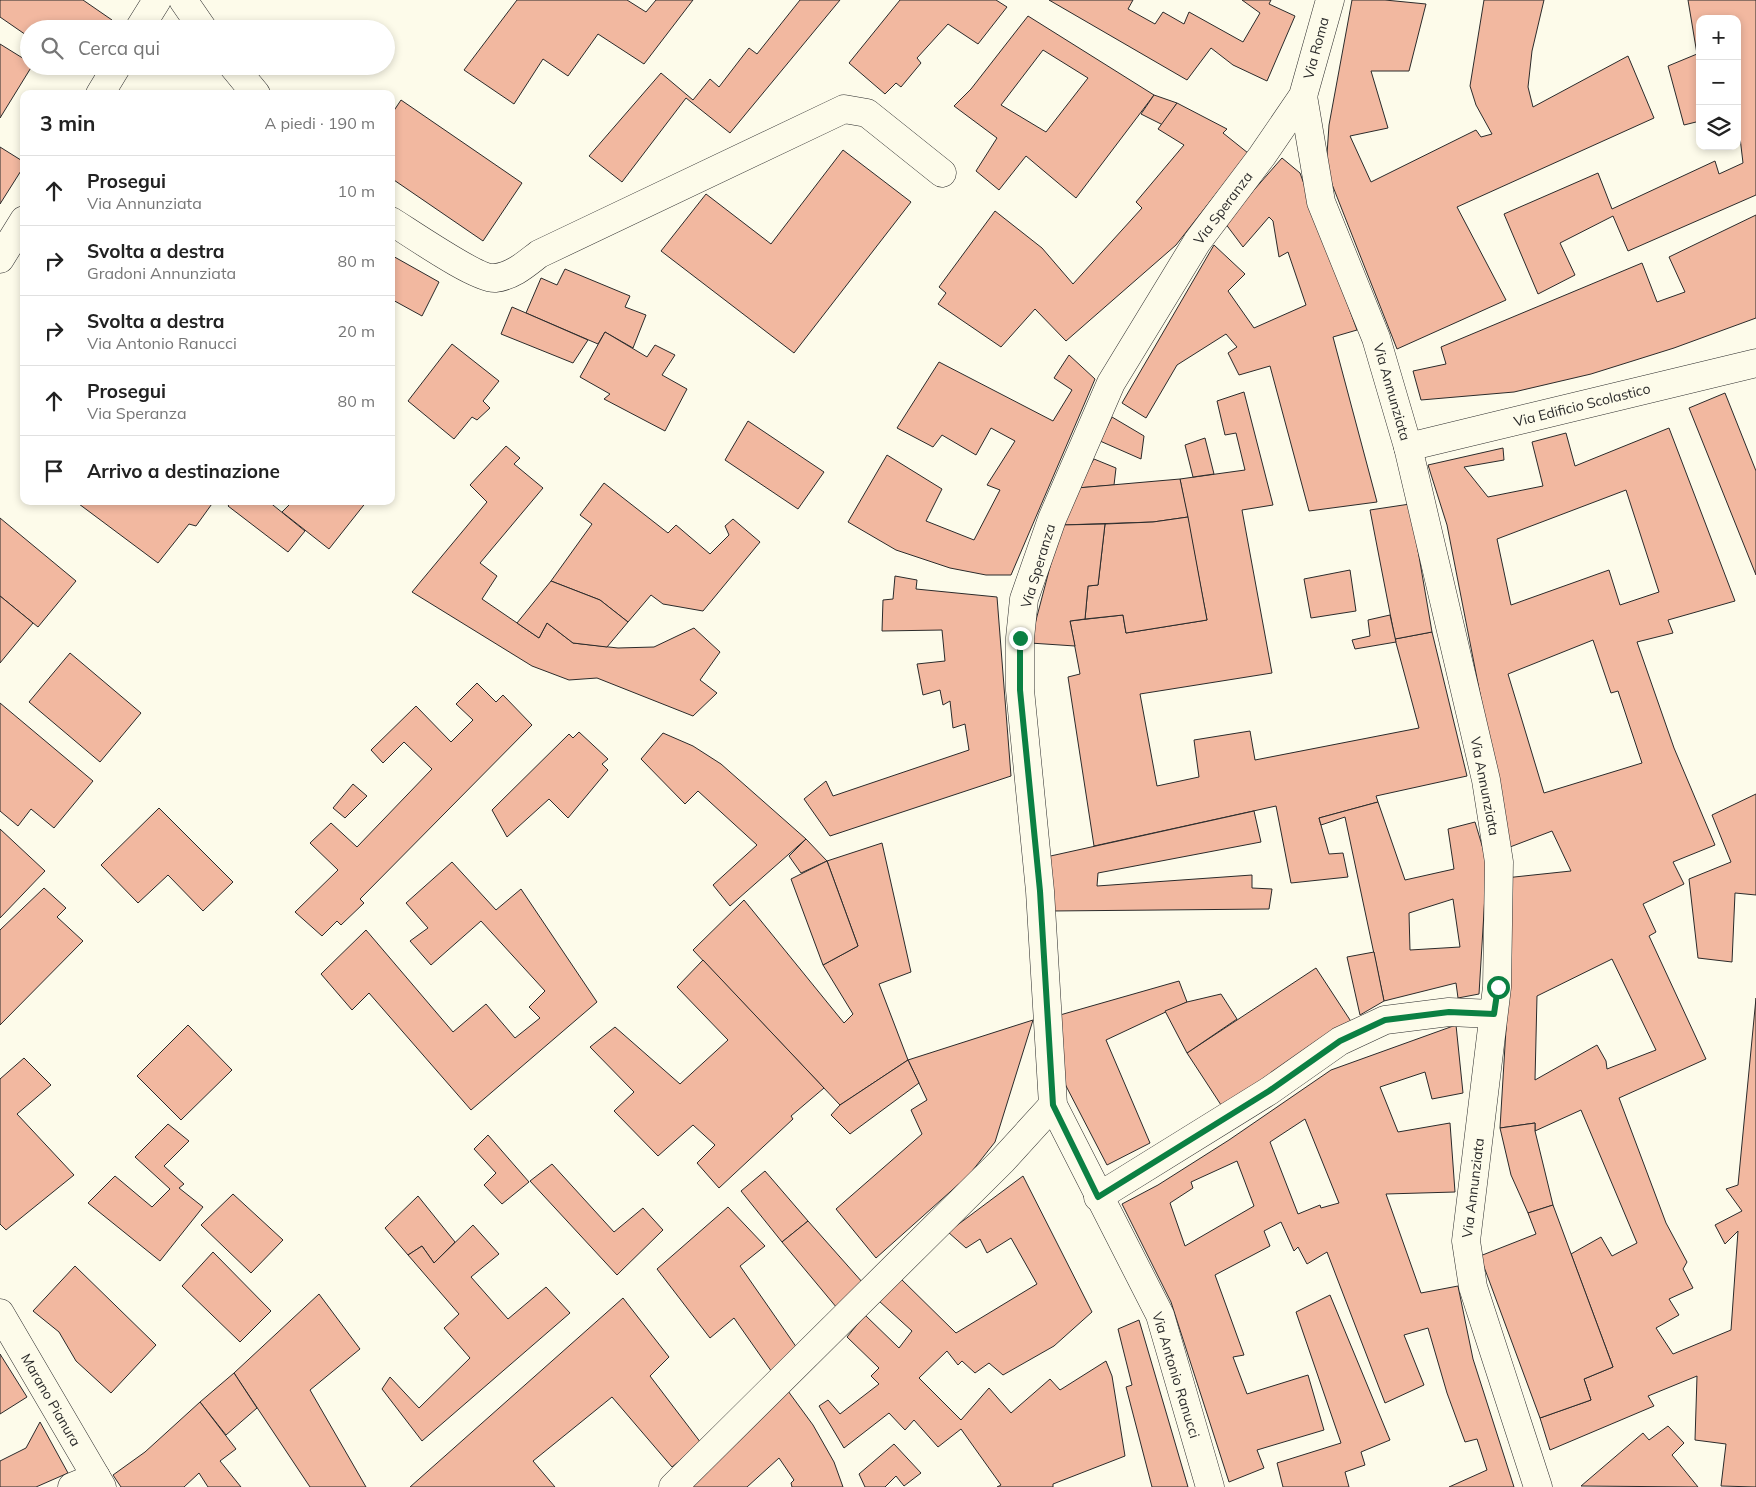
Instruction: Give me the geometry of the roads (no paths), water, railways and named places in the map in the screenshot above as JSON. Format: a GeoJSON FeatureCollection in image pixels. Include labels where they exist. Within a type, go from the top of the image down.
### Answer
{"type":"FeatureCollection","features":[{"type":"Feature","properties":{"kind":"street"},"geometry":{"type":"LineString","coordinates":[[145,20],[157,0]]}},
{"type":"Feature","properties":{"kind":"street"},"geometry":{"type":"LineString","coordinates":[[183,0],[197,20]]}},
{"type":"Feature","properties":{"kind":"street","name":"Via Roma"},"geometry":{"type":"LineString","coordinates":[[1303,96],[1330,0]]}},
{"type":"Feature","properties":{"kind":"street"},"geometry":{"type":"LineString","coordinates":[[102,90],[112,75]]}},
{"type":"Feature","properties":{"kind":"street"},"geometry":{"type":"LineString","coordinates":[[240,75],[253,90]]}},
{"type":"Feature","properties":{"kind":"street","name":"Via Annunziata"},"geometry":{"type":"LineString","coordinates":[[1303,96],[1321,202],[1376,338],[1408,447],[1486,780],[1499,862],[1498,987],[1466,1241],[1473,1288],[1538,1487]]}},
{"type":"Feature","properties":{"kind":"street","name":"Via Speranza"},"geometry":{"type":"LineString","coordinates":[[1053,1105],[1040,901],[1020,690],[1020,638],[1024,599],[1052,519],[1112,383],[1197,242],[1262,156],[1303,96]]}},
{"type":"Feature","properties":{"kind":"street"},"geometry":{"type":"LineString","coordinates":[[395,223],[469,269],[494,278],[516,271],[539,254],[844,109],[867,113],[942,173]]}},
{"type":"Feature","properties":{"kind":"street"},"geometry":{"type":"LineString","coordinates":[[0,259],[20,226]]}},
{"type":"Feature","properties":{"kind":"street","name":"Via Edificio Scolastico"},"geometry":{"type":"LineString","coordinates":[[1408,447],[1756,363]]}},
{"type":"Feature","properties":{"kind":"street"},"geometry":{"type":"LineString","coordinates":[[1098,1197],[1269,1091],[1340,1041],[1385,1020],[1449,1012],[1494,1014]]}},
{"type":"Feature","properties":{"kind":"street"},"geometry":{"type":"LineString","coordinates":[[673,1487],[1002,1161],[1053,1105]]}},
{"type":"Feature","properties":{"kind":"street","name":"Via Antonio Ranucci"},"geometry":{"type":"LineString","coordinates":[[1053,1105],[1098,1197],[1160,1315],[1210,1487]]}},
{"type":"Feature","properties":{"kind":"street","name":"Marano Pianura"},"geometry":{"type":"LineString","coordinates":[[0,1313],[90,1484]]}}]}
